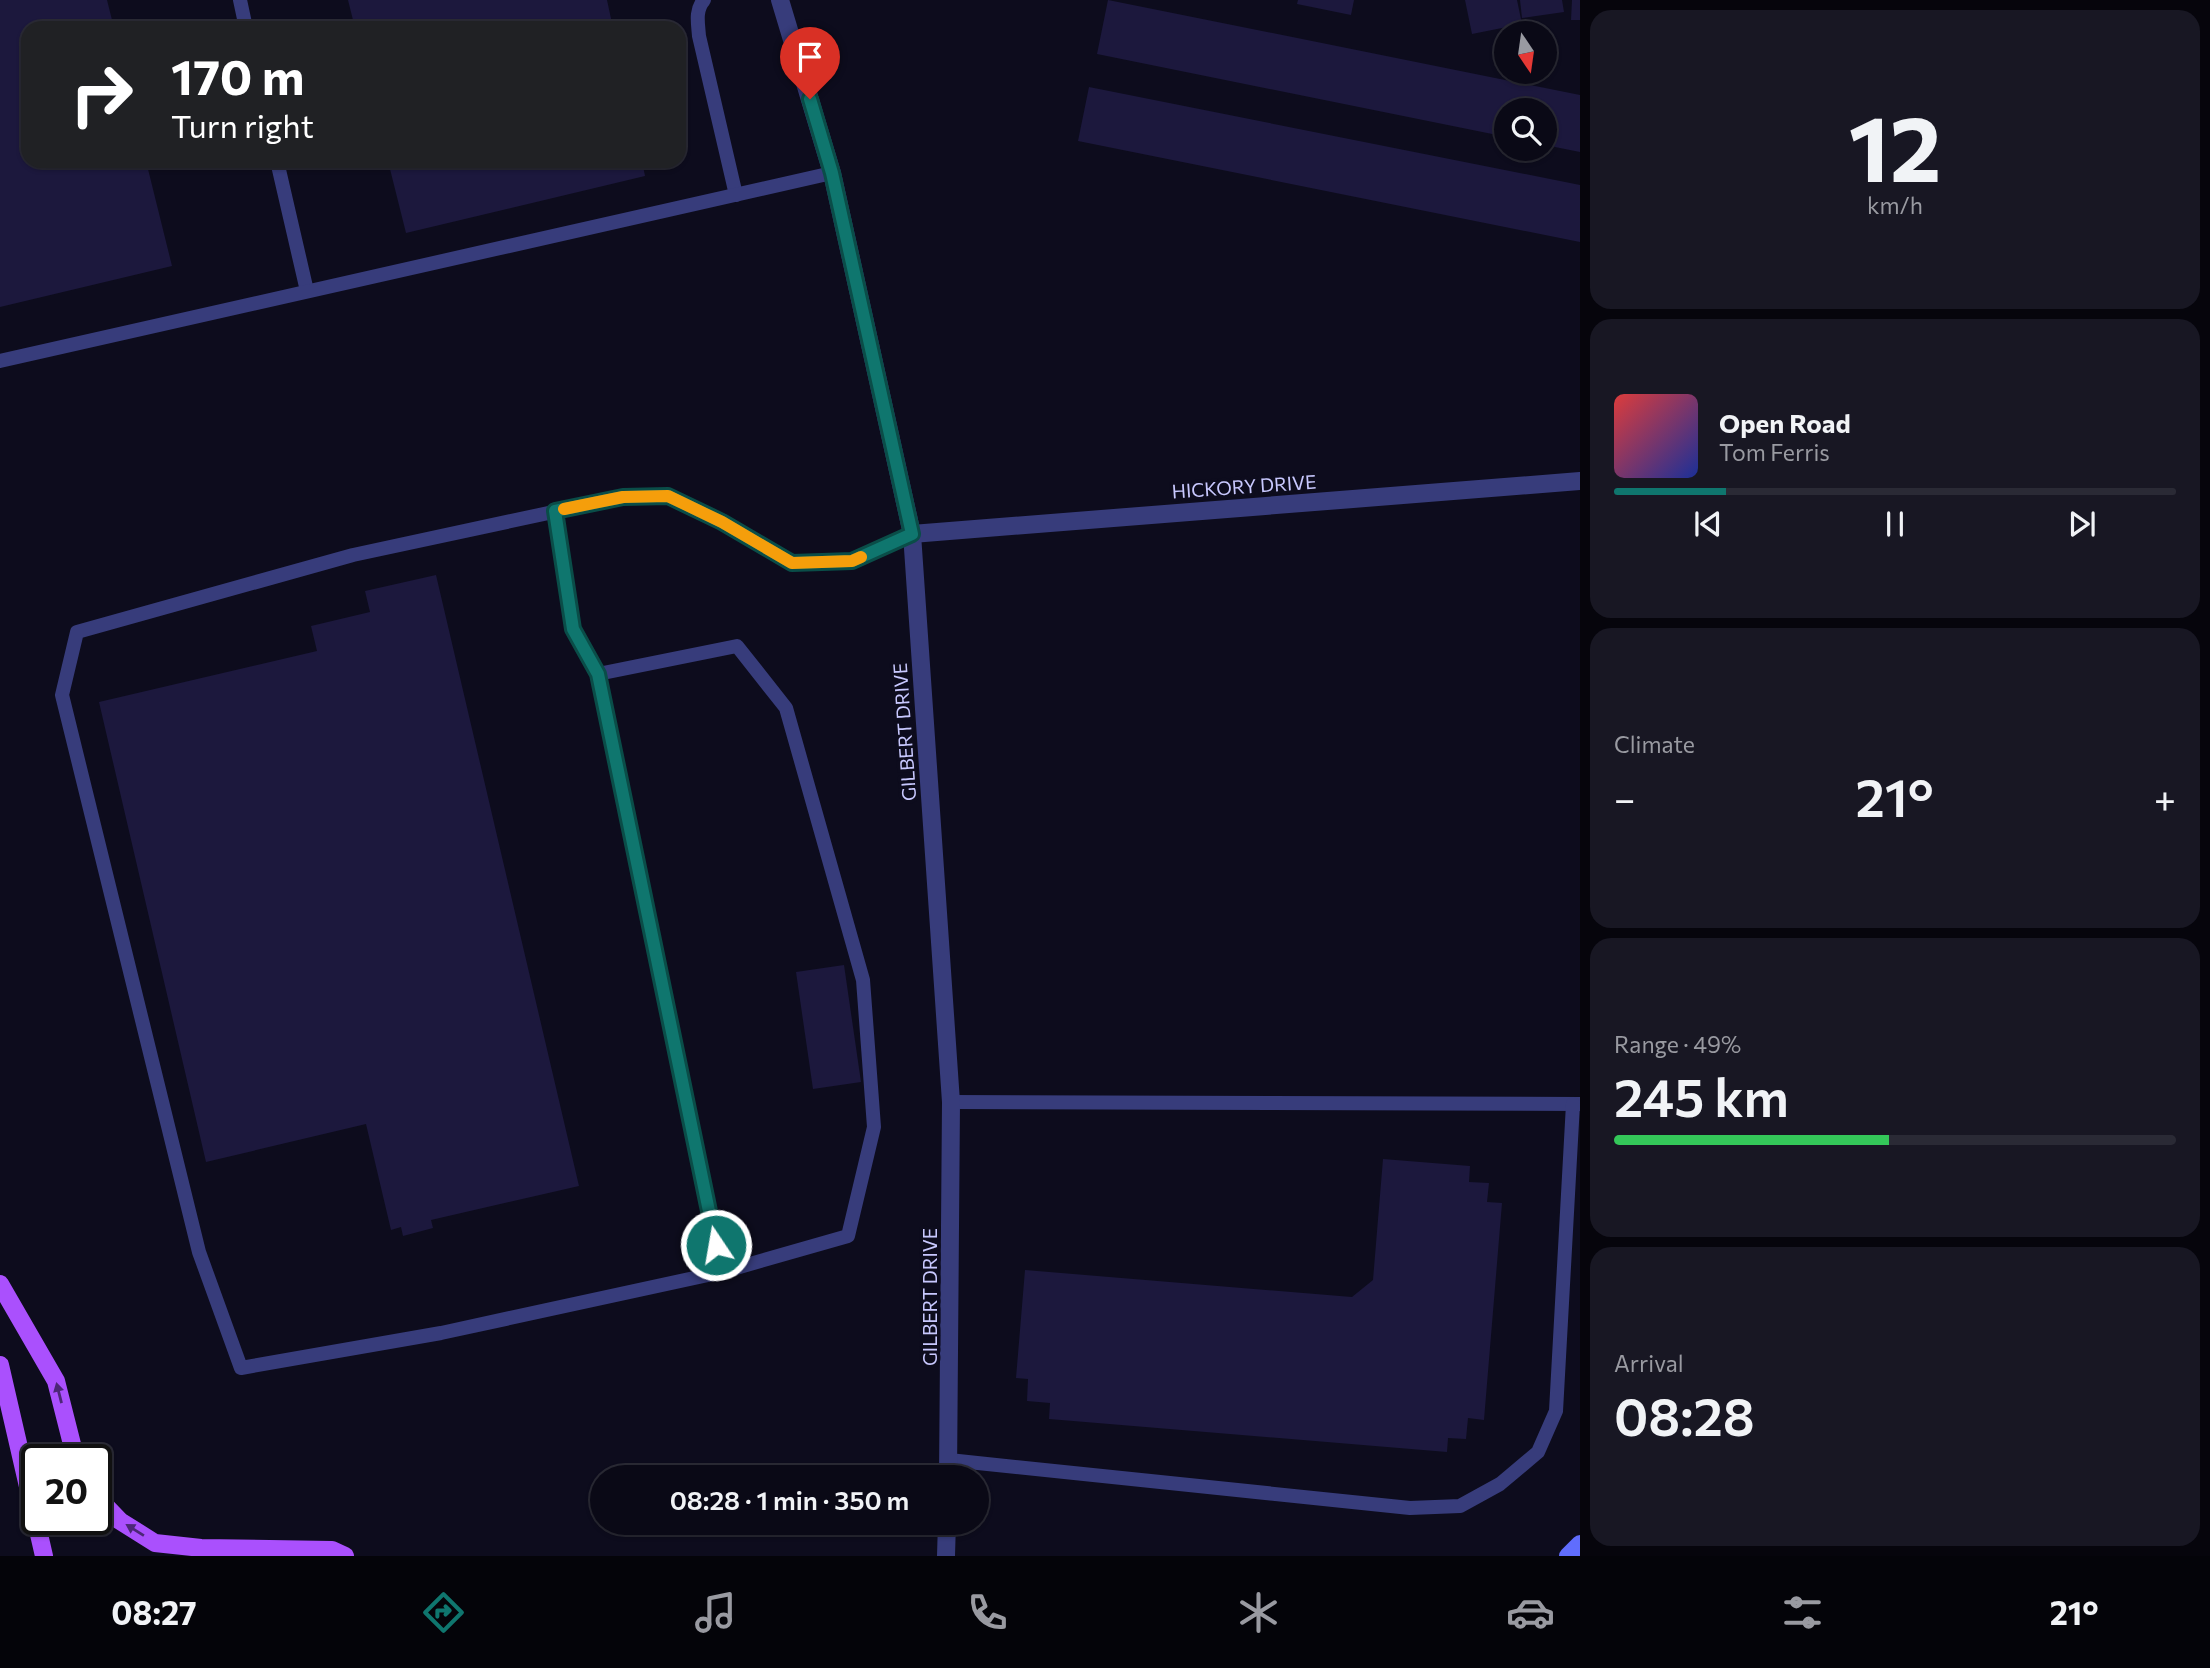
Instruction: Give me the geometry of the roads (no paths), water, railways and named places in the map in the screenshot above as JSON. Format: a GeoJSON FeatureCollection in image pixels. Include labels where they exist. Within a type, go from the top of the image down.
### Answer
{"type":"FeatureCollection","features":[{"type":"Feature","properties":{"kind":"main road"},"geometry":{"type":"LineString","coordinates":[[0,1284],[56,1381],[72,1444]]}},
{"type":"Feature","properties":{"kind":"main road"},"geometry":{"type":"LineString","coordinates":[[0,1365],[44,1556]]}},
{"type":"Feature","properties":{"kind":"main road"},"geometry":{"type":"LineString","coordinates":[[112,1513],[120,1521],[155,1543],[201,1548],[332,1550],[345,1556]]}},
{"type":"Feature","properties":{"kind":"main road"},"geometry":{"type":"LineString","coordinates":[[1568,1556],[1580,1544]]}},
{"type":"Feature","properties":{"kind":"street","name":"GILBERT DRIVE"},"geometry":{"type":"LineString","coordinates":[[780,0],[832,173],[912,534],[951,1102],[948,1465]]}},
{"type":"Feature","properties":{"kind":"street","name":"HICKORY DRIVE"},"geometry":{"type":"LineString","coordinates":[[912,534],[1580,481]]}},
{"type":"Feature","properties":{"kind":"street"},"geometry":{"type":"LineString","coordinates":[[946,1556],[947,1535]]}},
{"type":"Feature","properties":{"kind":"lane"},"geometry":{"type":"LineString","coordinates":[[240,0],[244,21]]}},
{"type":"Feature","properties":{"kind":"lane"},"geometry":{"type":"LineString","coordinates":[[704,0],[699,5],[697,17],[699,36],[736,195]]}},
{"type":"Feature","properties":{"kind":"lane"},"geometry":{"type":"LineString","coordinates":[[279,168],[307,292]]}},
{"type":"Feature","properties":{"kind":"lane"},"geometry":{"type":"LineString","coordinates":[[0,360],[832,173]]}},
{"type":"Feature","properties":{"kind":"lane"},"geometry":{"type":"LineString","coordinates":[[598,674],[737,646],[786,708],[863,980],[874,1127],[848,1236],[722,1272],[441,1333],[241,1368],[199,1252],[62,695],[77,632],[353,555],[623,497],[668,496],[722,522],[792,563],[852,561],[912,534]]}},
{"type":"Feature","properties":{"kind":"lane"},"geometry":{"type":"LineString","coordinates":[[555,511],[573,629],[598,674],[722,1272]]}},
{"type":"Feature","properties":{"kind":"lane"},"geometry":{"type":"LineString","coordinates":[[951,1102],[1577,1104],[1556,1410],[1538,1452],[1500,1484],[1460,1506],[1410,1508],[989,1472]]}}]}
